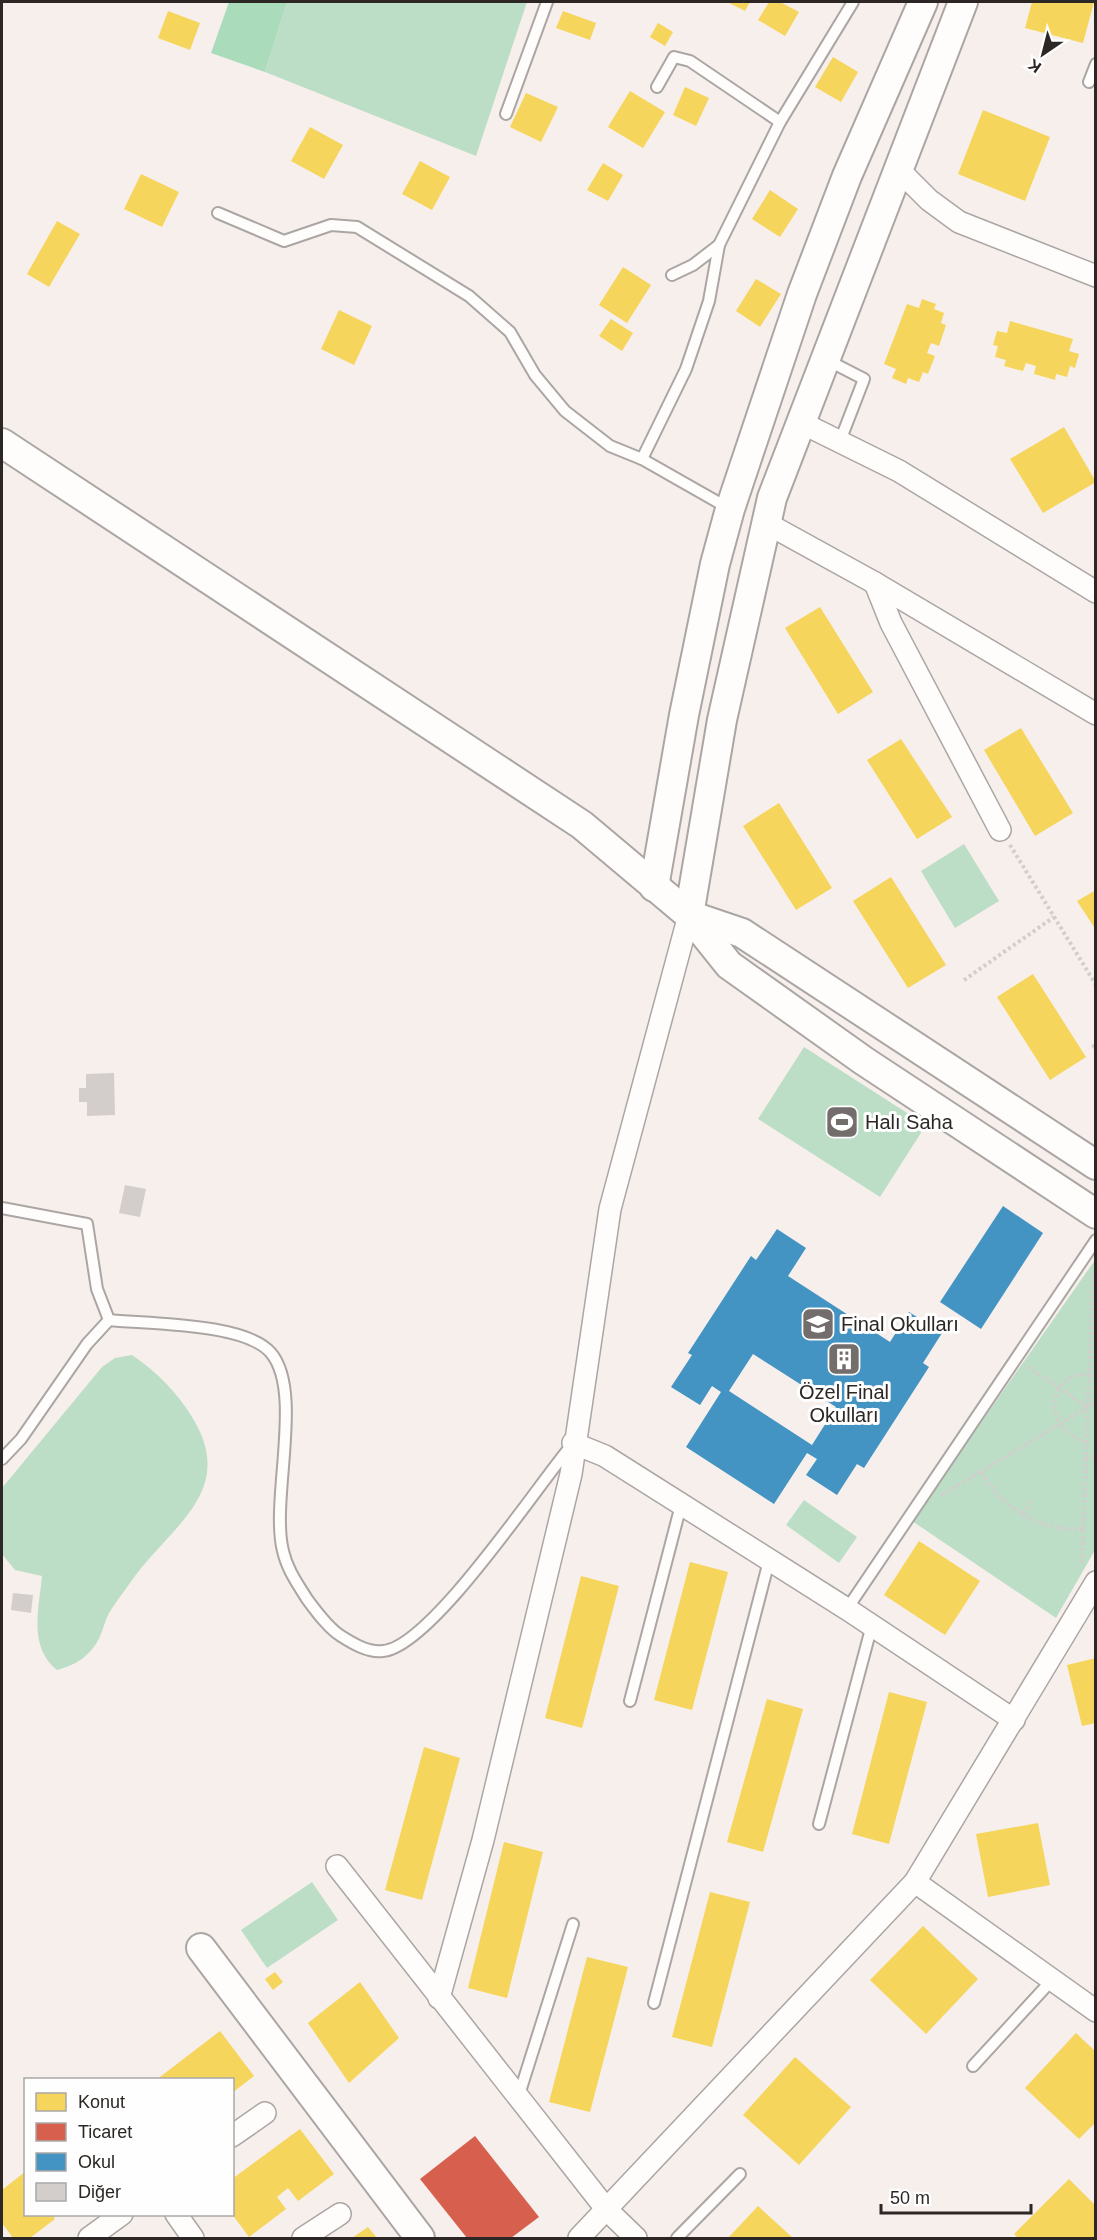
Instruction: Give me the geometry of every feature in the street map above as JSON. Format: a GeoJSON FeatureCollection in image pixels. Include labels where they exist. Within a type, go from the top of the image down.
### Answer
{"type":"FeatureCollection","features":[{"type":"Feature","properties":{"kind":"main road"},"geometry":{"type":"LineString","coordinates":[[654,887],[691,681],[715,564],[730,509],[802,294],[847,176],[923,2]]}},
{"type":"Feature","properties":{"kind":"main road"},"geometry":{"type":"LineString","coordinates":[[689,915],[722,720],[772,498],[963,2]]}},
{"type":"Feature","properties":{"kind":"main road"},"geometry":{"type":"LineString","coordinates":[[2,443],[582,825],[689,915],[729,965],[864,1061],[1095,1214]]}},
{"type":"Feature","properties":{"kind":"main road"},"geometry":{"type":"LineString","coordinates":[[689,915],[742,933],[1095,1165]]}},
{"type":"Feature","properties":{"kind":"main road"},"geometry":{"type":"LineString","coordinates":[[201,1948],[420,2238]]}},
{"type":"Feature","properties":{"kind":"street"},"geometry":{"type":"LineString","coordinates":[[898,169],[929,200],[959,222],[1095,276]]}},
{"type":"Feature","properties":{"kind":"street"},"geometry":{"type":"LineString","coordinates":[[800,422],[899,471],[1095,592]]}},
{"type":"Feature","properties":{"kind":"street"},"geometry":{"type":"LineString","coordinates":[[766,523],[875,583],[1095,714]]}},
{"type":"Feature","properties":{"kind":"street"},"geometry":{"type":"LineString","coordinates":[[875,583],[891,623],[1000,830]]}},
{"type":"Feature","properties":{"kind":"street"},"geometry":{"type":"LineString","coordinates":[[440,1998],[535,1631],[571,1474],[573,1443],[610,1209],[689,915]]}},
{"type":"Feature","properties":{"kind":"street"},"geometry":{"type":"LineString","coordinates":[[573,1443],[605,1456],[872,1625],[1014,1720]]}},
{"type":"Feature","properties":{"kind":"street"},"geometry":{"type":"LineString","coordinates":[[579,2238],[915,1882],[1014,1720],[1089,1610],[1095,1582]]}},
{"type":"Feature","properties":{"kind":"street"},"geometry":{"type":"LineString","coordinates":[[337,1866],[607,2210],[636,2238]]}},
{"type":"Feature","properties":{"kind":"street"},"geometry":{"type":"LineString","coordinates":[[915,1882],[1095,2011]]}},
{"type":"Feature","properties":{"kind":"street"},"geometry":{"type":"LineString","coordinates":[[234,2135],[265,2113]]}},
{"type":"Feature","properties":{"kind":"street"},"geometry":{"type":"LineString","coordinates":[[303,2238],[340,2214]]}},
{"type":"Feature","properties":{"kind":"street"},"geometry":{"type":"LineString","coordinates":[[89,2238],[119,2216]]}},
{"type":"Feature","properties":{"kind":"street"},"geometry":{"type":"LineString","coordinates":[[177,2216],[193,2238]]}},
{"type":"Feature","properties":{"kind":"lane"},"geometry":{"type":"LineString","coordinates":[[506,114],[546,2]]}},
{"type":"Feature","properties":{"kind":"lane"},"geometry":{"type":"LineString","coordinates":[[642,459],[686,369],[709,301],[719,245],[780,122],[853,2]]}},
{"type":"Feature","properties":{"kind":"lane"},"geometry":{"type":"LineString","coordinates":[[657,87],[674,57],[690,61],[780,122]]}},
{"type":"Feature","properties":{"kind":"lane"},"geometry":{"type":"LineString","coordinates":[[1089,82],[1095,64]]}},
{"type":"Feature","properties":{"kind":"lane"},"geometry":{"type":"LineString","coordinates":[[218,213],[284,241],[331,225],[357,227],[469,296],[510,332],[535,375],[565,411],[609,446],[642,459],[730,509]]}},
{"type":"Feature","properties":{"kind":"lane"},"geometry":{"type":"LineString","coordinates":[[672,275],[693,265],[719,245]]}},
{"type":"Feature","properties":{"kind":"lane"},"geometry":{"type":"LineString","coordinates":[[825,359],[864,379],[840,441]]}},
{"type":"Feature","properties":{"kind":"lane"},"geometry":{"type":"LineString","coordinates":[[2,1208],[87,1224],[95,1280],[109,1320]]}},
{"type":"Feature","properties":{"kind":"lane"},"geometry":{"type":"LineString","coordinates":[[847,1609],[1095,1241]]}},
{"type":"Feature","properties":{"kind":"lane"},"geometry":{"type":"LineString","coordinates":[[109,1320],[232,1332],[255,1341],[272,1354],[281,1377],[285,1408],[285,1448],[280,1500],[282,1549],[292,1576],[311,1604],[335,1632],[359,1646],[383,1651],[405,1642],[438,1613],[509,1528],[573,1443]]}},
{"type":"Feature","properties":{"kind":"lane"},"geometry":{"type":"LineString","coordinates":[[2,1459],[21,1439],[87,1344],[109,1320]]}},
{"type":"Feature","properties":{"kind":"lane"},"geometry":{"type":"LineString","coordinates":[[630,1701],[681,1505]]}},
{"type":"Feature","properties":{"kind":"lane"},"geometry":{"type":"LineString","coordinates":[[654,2003],[768,1561]]}},
{"type":"Feature","properties":{"kind":"lane"},"geometry":{"type":"LineString","coordinates":[[819,1824],[872,1625]]}},
{"type":"Feature","properties":{"kind":"lane"},"geometry":{"type":"LineString","coordinates":[[518,2098],[573,1924]]}},
{"type":"Feature","properties":{"kind":"lane"},"geometry":{"type":"LineString","coordinates":[[972,2066],[1052,1980]]}},
{"type":"Feature","properties":{"kind":"lane"},"geometry":{"type":"LineString","coordinates":[[677,2238],[740,2174]]}},
{"type":"Feature","properties":{"kind":"path"},"geometry":{"type":"LineString","coordinates":[[1000,830],[1095,985]]}},
{"type":"Feature","properties":{"kind":"path"},"geometry":{"type":"LineString","coordinates":[[964,980],[1054,917]]}},
{"type":"Feature","properties":{"kind":"path"},"geometry":{"type":"LineString","coordinates":[[1082,1563],[1095,1241]]}},
{"type":"Feature","properties":{"kind":"path"},"geometry":{"type":"LineString","coordinates":[[1016,1358],[1087,1407]]}},
{"type":"Feature","properties":{"kind":"path"},"geometry":{"type":"LineString","coordinates":[[1086,1442],[1067,1433],[1059,1424],[1054,1404],[1060,1388],[1074,1376],[1088,1374],[1095,1376]]}},
{"type":"Feature","properties":{"kind":"path"},"geometry":{"type":"LineString","coordinates":[[911,1513],[1095,1402]]}},
{"type":"Feature","properties":{"kind":"path"},"geometry":{"type":"LineString","coordinates":[[1085,1458],[1095,1456]]}},
{"type":"Feature","properties":{"kind":"path"},"geometry":{"type":"LineString","coordinates":[[981,1472],[989,1485],[1023,1514],[1049,1528],[1083,1529]]}},
{"type":"Feature","properties":{"kind":"path"},"geometry":{"type":"LineString","coordinates":[[1023,1514],[1033,1499]]}},
{"type":"Feature","properties":{"kind":"green space"},"geometry":{"type":"Polygon","coordinates":[[[229,2],[287,2],[265,72],[211,53],[229,2]]]}},
{"type":"Feature","properties":{"kind":"green space"},"geometry":{"type":"Polygon","coordinates":[[[287,2],[527,2],[476,156],[265,72],[287,2]]]}},
{"type":"Feature","properties":{"kind":"green space"},"geometry":{"type":"Polygon","coordinates":[[[964,844],[999,901],[955,928],[921,871],[964,844]]]}},
{"type":"Feature","properties":{"kind":"green space","name":"Halı Saha"},"geometry":{"type":"Polygon","coordinates":[[[804,1047],[926,1125],[880,1197],[758,1119],[804,1047]]]}},
{"type":"Feature","properties":{"kind":"green space"},"geometry":{"type":"Polygon","coordinates":[[[1095,1260],[1095,1550],[1056,1618],[912,1521],[1095,1260]]]}},
{"type":"Feature","properties":{"kind":"green space"},"geometry":{"type":"Polygon","coordinates":[[[132,1355],[165,1383],[192,1417],[204,1444],[207,1467],[203,1488],[179,1526],[146,1563],[114,1606],[94,1647],[78,1662],[57,1670],[42,1650],[39,1638],[38,1614],[42,1576],[15,1570],[2,1554],[2,1488],[102,1367],[115,1358],[132,1355]]]}},
{"type":"Feature","properties":{"kind":"green space"},"geometry":{"type":"Polygon","coordinates":[[[804,1500],[857,1537],[839,1563],[786,1525],[804,1500]]]}},
{"type":"Feature","properties":{"kind":"green space"},"geometry":{"type":"Polygon","coordinates":[[[312,1882],[338,1920],[267,1968],[241,1930],[312,1882]]]}},
{"type":"Feature","properties":{"kind":"building: Konut"},"geometry":{"type":"Polygon","coordinates":[[[727,2],[750,2],[745,11],[727,2]]]}},
{"type":"Feature","properties":{"kind":"building: Konut"},"geometry":{"type":"Polygon","coordinates":[[[769,2],[780,2],[799,12],[785,36],[758,20],[769,2]]]}},
{"type":"Feature","properties":{"kind":"building: Konut"},"geometry":{"type":"Polygon","coordinates":[[[1032,2],[1094,2],[1083,43],[1025,28],[1032,2]]]}},
{"type":"Feature","properties":{"kind":"building: Konut"},"geometry":{"type":"Polygon","coordinates":[[[168,11],[200,23],[190,50],[158,38],[168,11]]]}},
{"type":"Feature","properties":{"kind":"building: Konut"},"geometry":{"type":"Polygon","coordinates":[[[563,11],[596,23],[590,40],[556,28],[563,11]]]}},
{"type":"Feature","properties":{"kind":"building: Konut"},"geometry":{"type":"Polygon","coordinates":[[[658,23],[673,32],[665,46],[650,37],[658,23]]]}},
{"type":"Feature","properties":{"kind":"building: Konut"},"geometry":{"type":"Polygon","coordinates":[[[833,57],[858,72],[841,102],[815,87],[833,57]]]}},
{"type":"Feature","properties":{"kind":"building: Konut"},"geometry":{"type":"Polygon","coordinates":[[[685,87],[709,98],[696,126],[673,115],[685,87]]]}},
{"type":"Feature","properties":{"kind":"building: Konut"},"geometry":{"type":"Polygon","coordinates":[[[630,91],[665,112],[643,148],[608,127],[630,91]]]}},
{"type":"Feature","properties":{"kind":"building: Konut"},"geometry":{"type":"Polygon","coordinates":[[[526,93],[558,107],[541,142],[510,127],[526,93]]]}},
{"type":"Feature","properties":{"kind":"building: Konut"},"geometry":{"type":"Polygon","coordinates":[[[983,110],[1050,137],[1025,201],[958,174],[983,110]]]}},
{"type":"Feature","properties":{"kind":"building: Konut"},"geometry":{"type":"Polygon","coordinates":[[[310,127],[343,145],[324,179],[291,161],[310,127]]]}},
{"type":"Feature","properties":{"kind":"building: Konut"},"geometry":{"type":"Polygon","coordinates":[[[420,161],[450,177],[432,210],[402,194],[420,161]]]}},
{"type":"Feature","properties":{"kind":"building: Konut"},"geometry":{"type":"Polygon","coordinates":[[[603,163],[623,175],[608,201],[587,190],[603,163]]]}},
{"type":"Feature","properties":{"kind":"building: Konut"},"geometry":{"type":"Polygon","coordinates":[[[141,174],[179,192],[162,227],[124,209],[141,174]]]}},
{"type":"Feature","properties":{"kind":"building: Konut"},"geometry":{"type":"Polygon","coordinates":[[[770,190],[798,209],[780,237],[752,219],[770,190]]]}},
{"type":"Feature","properties":{"kind":"building: Konut"},"geometry":{"type":"Polygon","coordinates":[[[57,221],[80,234],[49,287],[27,274],[57,221]]]}},
{"type":"Feature","properties":{"kind":"building: Konut"},"geometry":{"type":"Polygon","coordinates":[[[623,267],[651,285],[627,323],[599,305],[623,267]]]}},
{"type":"Feature","properties":{"kind":"building: Konut"},"geometry":{"type":"Polygon","coordinates":[[[756,279],[781,294],[760,327],[736,311],[756,279]]]}},
{"type":"Feature","properties":{"kind":"building: Konut"},"geometry":{"type":"Polygon","coordinates":[[[922,299],[936,304],[934,309],[944,313],[941,323],[946,325],[939,346],[931,343],[927,353],[935,356],[928,374],[923,372],[919,382],[908,378],[906,384],[892,378],[896,369],[884,364],[907,304],[919,308],[922,299]]]}},
{"type":"Feature","properties":{"kind":"building: Konut"},"geometry":{"type":"Polygon","coordinates":[[[339,310],[372,326],[354,365],[321,349],[339,310]]]}},
{"type":"Feature","properties":{"kind":"building: Konut"},"geometry":{"type":"Polygon","coordinates":[[[611,319],[633,333],[622,351],[599,336],[611,319]]]}},
{"type":"Feature","properties":{"kind":"building: Konut"},"geometry":{"type":"Polygon","coordinates":[[[1010,321],[1073,339],[1069,351],[1079,354],[1075,368],[1070,366],[1067,377],[1056,374],[1055,380],[1034,374],[1036,366],[1026,363],[1023,371],[1004,366],[1006,360],[995,357],[998,346],[993,345],[997,331],[1007,333],[1010,321]]]}},
{"type":"Feature","properties":{"kind":"building: Konut"},"geometry":{"type":"Polygon","coordinates":[[[1064,427],[1096,482],[1043,513],[1010,459],[1064,427]]]}},
{"type":"Feature","properties":{"kind":"building: Konut"},"geometry":{"type":"Polygon","coordinates":[[[820,607],[873,692],[838,714],[785,628],[820,607]]]}},
{"type":"Feature","properties":{"kind":"building: Konut"},"geometry":{"type":"Polygon","coordinates":[[[1021,728],[1073,813],[1035,836],[984,750],[1021,728]]]}},
{"type":"Feature","properties":{"kind":"building: Konut"},"geometry":{"type":"Polygon","coordinates":[[[901,739],[952,817],[917,839],[867,760],[901,739]]]}},
{"type":"Feature","properties":{"kind":"building: Konut"},"geometry":{"type":"Polygon","coordinates":[[[779,803],[832,888],[796,910],[743,826],[779,803]]]}},
{"type":"Feature","properties":{"kind":"building: Konut"},"geometry":{"type":"Polygon","coordinates":[[[891,877],[946,965],[908,988],[853,901],[891,877]]]}},
{"type":"Feature","properties":{"kind":"building: Konut"},"geometry":{"type":"Polygon","coordinates":[[[1096,890],[1096,930],[1077,901],[1096,890]]]}},
{"type":"Feature","properties":{"kind":"building: Konut"},"geometry":{"type":"Polygon","coordinates":[[[1033,974],[1086,1057],[1050,1080],[997,997],[1033,974]]]}},
{"type":"Feature","properties":{"kind":"building: Konut"},"geometry":{"type":"Polygon","coordinates":[[[919,1541],[980,1581],[945,1635],[884,1595],[919,1541]]]}},
{"type":"Feature","properties":{"kind":"building: Konut"},"geometry":{"type":"Polygon","coordinates":[[[690,1562],[728,1572],[692,1710],[654,1700],[690,1562]]]}},
{"type":"Feature","properties":{"kind":"building: Konut"},"geometry":{"type":"Polygon","coordinates":[[[581,1576],[619,1586],[582,1728],[545,1718],[581,1576]]]}},
{"type":"Feature","properties":{"kind":"building: Konut"},"geometry":{"type":"Polygon","coordinates":[[[1096,1658],[1096,1723],[1082,1726],[1067,1665],[1096,1658]]]}},
{"type":"Feature","properties":{"kind":"building: Konut"},"geometry":{"type":"Polygon","coordinates":[[[889,1692],[927,1702],[889,1844],[852,1834],[889,1692]]]}},
{"type":"Feature","properties":{"kind":"building: Konut"},"geometry":{"type":"Polygon","coordinates":[[[767,1699],[803,1709],[763,1852],[727,1842],[767,1699]]]}},
{"type":"Feature","properties":{"kind":"building: Konut"},"geometry":{"type":"Polygon","coordinates":[[[424,1747],[460,1758],[422,1900],[385,1890],[424,1747]]]}},
{"type":"Feature","properties":{"kind":"building: Konut"},"geometry":{"type":"Polygon","coordinates":[[[1038,1823],[1050,1885],[988,1897],[976,1834],[1038,1823]]]}},
{"type":"Feature","properties":{"kind":"building: Konut"},"geometry":{"type":"Polygon","coordinates":[[[504,1842],[543,1852],[507,1998],[468,1988],[504,1842]]]}},
{"type":"Feature","properties":{"kind":"building: Konut"},"geometry":{"type":"Polygon","coordinates":[[[710,1892],[750,1902],[712,2047],[672,2037],[710,1892]]]}},
{"type":"Feature","properties":{"kind":"building: Konut"},"geometry":{"type":"Polygon","coordinates":[[[923,1926],[978,1979],[926,2034],[870,1980],[923,1926]]]}},
{"type":"Feature","properties":{"kind":"building: Konut"},"geometry":{"type":"Polygon","coordinates":[[[587,1957],[628,1967],[590,2112],[549,2102],[587,1957]]]}},
{"type":"Feature","properties":{"kind":"building: Konut"},"geometry":{"type":"Polygon","coordinates":[[[275,1972],[283,1982],[273,1990],[265,1979],[275,1972]]]}},
{"type":"Feature","properties":{"kind":"building: Konut"},"geometry":{"type":"Polygon","coordinates":[[[360,1982],[399,2038],[349,2083],[308,2023],[360,1982]]]}},
{"type":"Feature","properties":{"kind":"building: Konut"},"geometry":{"type":"Polygon","coordinates":[[[220,2031],[254,2076],[234,2091],[234,2078],[159,2078],[220,2031]]]}},
{"type":"Feature","properties":{"kind":"building: Konut"},"geometry":{"type":"Polygon","coordinates":[[[1076,2033],[1096,2052],[1096,2122],[1079,2139],[1025,2088],[1076,2033]]]}},
{"type":"Feature","properties":{"kind":"building: Konut"},"geometry":{"type":"Polygon","coordinates":[[[795,2057],[851,2107],[799,2165],[743,2115],[795,2057]]]}},
{"type":"Feature","properties":{"kind":"building: Konut"},"geometry":{"type":"Polygon","coordinates":[[[300,2129],[334,2174],[298,2201],[288,2188],[277,2197],[286,2209],[249,2237],[233,2216],[234,2178],[300,2129]]]}},
{"type":"Feature","properties":{"kind":"building: Konut"},"geometry":{"type":"Polygon","coordinates":[[[24,2173],[24,2216],[53,2216],[55,2219],[30,2238],[13,2238],[2,2223],[2,2190],[24,2173]]]}},
{"type":"Feature","properties":{"kind":"building: Konut"},"geometry":{"type":"Polygon","coordinates":[[[1069,2179],[1096,2206],[1096,2238],[1018,2238],[1014,2234],[1069,2179]]]}},
{"type":"Feature","properties":{"kind":"building: Konut"},"geometry":{"type":"Polygon","coordinates":[[[758,2206],[793,2238],[728,2238],[758,2206]]]}},
{"type":"Feature","properties":{"kind":"building: Konut"},"geometry":{"type":"Polygon","coordinates":[[[368,2227],[377,2238],[352,2238],[368,2227]]]}},
{"type":"Feature","properties":{"kind":"building: Ticaret"},"geometry":{"type":"Polygon","coordinates":[[[475,2136],[539,2217],[511,2238],[467,2238],[420,2179],[475,2136]]]}},
{"type":"Feature","properties":{"kind":"building: Okul"},"geometry":{"type":"Polygon","coordinates":[[[1003,1206],[1043,1233],[981,1329],[940,1302],[1003,1206]]]}},
{"type":"Feature","properties":{"kind":"building: Okul","name":"Özel Final Okulları"},"geometry":{"type":"Polygon","coordinates":[[[777,1229],[806,1248],[788,1276],[890,1342],[909,1312],[942,1333],[923,1363],[929,1367],[864,1468],[857,1464],[837,1495],[806,1475],[817,1459],[807,1453],[774,1504],[686,1447],[721,1392],[712,1386],[700,1405],[671,1387],[692,1355],[688,1353],[751,1256],[756,1260],[777,1229]],[[753,1354],[729,1391],[812,1445],[836,1407],[753,1354]]]}},
{"type":"Feature","properties":{"kind":"building: Diğer"},"geometry":{"type":"Polygon","coordinates":[[[114,1073],[115,1115],[87,1116],[87,1102],[79,1102],[79,1088],[86,1088],[86,1074],[114,1073]]]}},
{"type":"Feature","properties":{"kind":"building: Diğer"},"geometry":{"type":"Polygon","coordinates":[[[125,1185],[146,1189],[140,1217],[119,1213],[125,1185]]]}},
{"type":"Feature","properties":{"kind":"building: Diğer"},"geometry":{"type":"Polygon","coordinates":[[[13,1593],[33,1595],[31,1613],[11,1610],[13,1593]]]}},
{"type":"Feature","properties":{"kind":"place","name":"Halı Saha"},"geometry":{"type":"Point","coordinates":[842,1122]}},
{"type":"Feature","properties":{"kind":"place","name":"Final Okulları"},"geometry":{"type":"Point","coordinates":[818,1324]}},
{"type":"Feature","properties":{"kind":"place","name":"Özel Final Okulları"},"geometry":{"type":"Point","coordinates":[844,1359]}}]}
